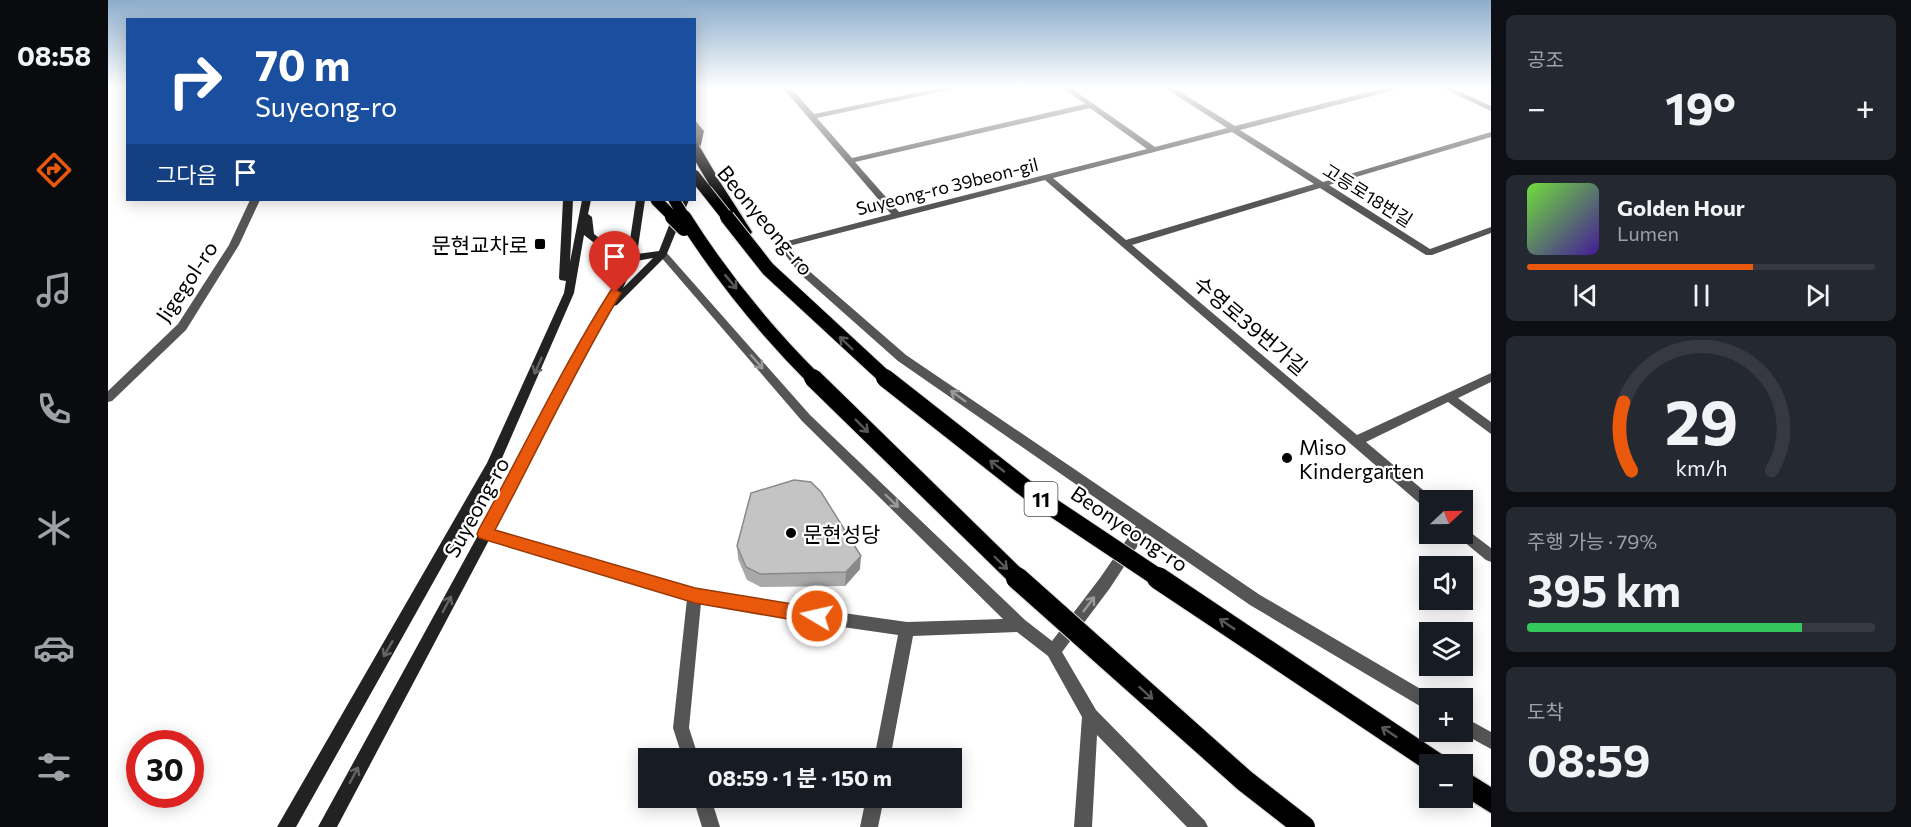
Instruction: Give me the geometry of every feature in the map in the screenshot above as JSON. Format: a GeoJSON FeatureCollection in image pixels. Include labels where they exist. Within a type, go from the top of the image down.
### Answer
{"type":"FeatureCollection","features":[{"type":"Feature","properties":{"kind":"highway"},"geometry":{"type":"LineString","coordinates":[[696,151],[768,269]]}},
{"type":"Feature","properties":{"kind":"highway","name":"Beonyeong-ro"},"geometry":{"type":"LineString","coordinates":[[696,178],[768,269],[872,368],[1034,495],[1422,754]]}},
{"type":"Feature","properties":{"kind":"highway"},"geometry":{"type":"LineString","coordinates":[[657,201],[708,255],[797,362],[1017,578],[1245,781],[1304,827]]}},
{"type":"Feature","properties":{"kind":"highway"},"geometry":{"type":"LineString","coordinates":[[675,201],[708,255]]}},
{"type":"Feature","properties":{"kind":"highway"},"geometry":{"type":"LineString","coordinates":[[1473,789],[1491,801]]}},
{"type":"Feature","properties":{"kind":"main road"},"geometry":{"type":"LineString","coordinates":[[696,149],[700,131],[697,127]]}},
{"type":"Feature","properties":{"kind":"main road","name":"Suyeong-ro"},"geometry":{"type":"LineString","coordinates":[[562,312],[568,201]]}},
{"type":"Feature","properties":{"kind":"main road","name":"Suyeong-ro"},"geometry":{"type":"LineString","coordinates":[[327,827],[527,457],[576,358],[606,311],[632,258],[641,201]]}},
{"type":"Feature","properties":{"kind":"main road"},"geometry":{"type":"LineString","coordinates":[[606,311],[663,254],[684,201]]}},
{"type":"Feature","properties":{"kind":"main road"},"geometry":{"type":"LineString","coordinates":[[585,203],[589,235],[605,247],[632,258],[663,254]]}},
{"type":"Feature","properties":{"kind":"main road","name":"Suyeong-ro"},"geometry":{"type":"LineString","coordinates":[[286,827],[493,465],[569,293],[585,203]]}},
{"type":"Feature","properties":{"kind":"street"},"geometry":{"type":"LineString","coordinates":[[819,127],[897,216]]}},
{"type":"Feature","properties":{"kind":"street"},"geometry":{"type":"LineString","coordinates":[[849,161],[997,127]]}},
{"type":"Feature","properties":{"kind":"street"},"geometry":{"type":"LineString","coordinates":[[1121,127],[1153,149]]}},
{"type":"Feature","properties":{"kind":"street","name":"고등로18번길"},"geometry":{"type":"LineString","coordinates":[[1229,127],[1429,253],[1491,231]]}},
{"type":"Feature","properties":{"kind":"street","name":"Suyeong-ro 39beon-gil"},"geometry":{"type":"LineString","coordinates":[[1144,525],[902,358],[804,272],[783,245],[1242,127]]}},
{"type":"Feature","properties":{"kind":"street"},"geometry":{"type":"LineString","coordinates":[[1124,244],[1491,134]]}},
{"type":"Feature","properties":{"kind":"street","name":"수영로39번가길"},"geometry":{"type":"LineString","coordinates":[[1046,177],[1419,495]]}},
{"type":"Feature","properties":{"kind":"street","name":"Jigegol-ro"},"geometry":{"type":"LineString","coordinates":[[108,398],[182,327],[234,245],[255,201]]}},
{"type":"Feature","properties":{"kind":"street"},"geometry":{"type":"LineString","coordinates":[[663,254],[806,418],[1020,625],[1053,651],[1090,716],[1199,827]]}},
{"type":"Feature","properties":{"kind":"street"},"geometry":{"type":"LineString","coordinates":[[1356,441],[1491,377]]}},
{"type":"Feature","properties":{"kind":"street"},"geometry":{"type":"LineString","coordinates":[[1449,397],[1491,429]]}},
{"type":"Feature","properties":{"kind":"street"},"geometry":{"type":"LineString","coordinates":[[1053,651],[1105,583],[1144,525],[1255,600],[1419,697]]}},
{"type":"Feature","properties":{"kind":"street"},"geometry":{"type":"LineString","coordinates":[[484,534],[695,595],[908,629],[1020,625]]}},
{"type":"Feature","properties":{"kind":"street"},"geometry":{"type":"LineString","coordinates":[[1473,541],[1491,556]]}},
{"type":"Feature","properties":{"kind":"street"},"geometry":{"type":"LineString","coordinates":[[687,748],[681,728],[695,595]]}},
{"type":"Feature","properties":{"kind":"street"},"geometry":{"type":"LineString","coordinates":[[884,748],[908,629]]}},
{"type":"Feature","properties":{"kind":"street"},"geometry":{"type":"LineString","coordinates":[[1083,827],[1090,716]]}},
{"type":"Feature","properties":{"kind":"street"},"geometry":{"type":"LineString","coordinates":[[1473,730],[1491,741]]}},
{"type":"Feature","properties":{"kind":"street"},"geometry":{"type":"LineString","coordinates":[[705,808],[711,827]]}},
{"type":"Feature","properties":{"kind":"street"},"geometry":{"type":"LineString","coordinates":[[869,827],[873,808]]}},
{"type":"Feature","properties":{"kind":"building","name":"문현성당"},"geometry":{"type":"Polygon","coordinates":[[[794,480],[811,482],[821,492],[861,556],[846,572],[760,574],[746,567],[737,546],[751,493],[794,480]]]}},
{"type":"Feature","properties":{"kind":"place","name":"문현교차로"},"geometry":{"type":"Point","coordinates":[540,244]}},
{"type":"Feature","properties":{"kind":"place","name":"Miso Kindergarten"},"geometry":{"type":"Point","coordinates":[1287,458]}},
{"type":"Feature","properties":{"kind":"place","name":"문현성당"},"geometry":{"type":"Point","coordinates":[791,533]}},
{"type":"Feature","properties":{"kind":"route"},"geometry":{"type":"LineString","coordinates":[[615,293],[576,358],[527,457],[484,534],[695,595],[817,616]]}}]}
